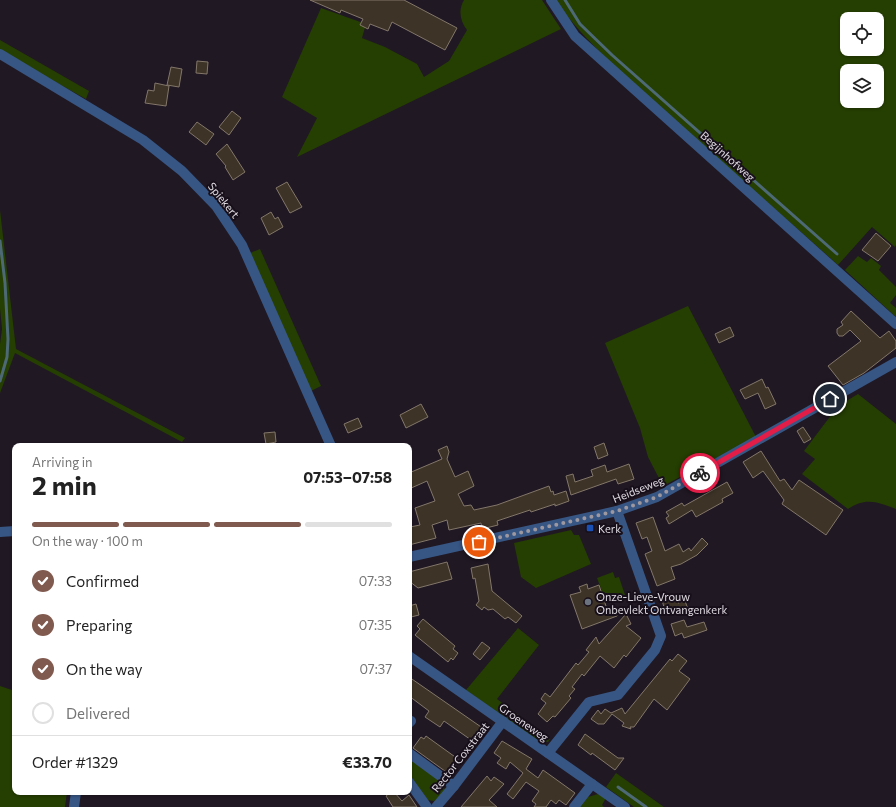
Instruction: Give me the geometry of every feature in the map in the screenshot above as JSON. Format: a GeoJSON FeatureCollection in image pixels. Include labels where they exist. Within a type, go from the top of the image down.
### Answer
{"type":"FeatureCollection","features":[{"type":"Feature","properties":{"kind":"street","name":"Begijnhofweg"},"geometry":{"type":"LineString","coordinates":[[551,0],[575,36],[896,324]]}},
{"type":"Feature","properties":{"kind":"street","name":"Spiekert"},"geometry":{"type":"LineString","coordinates":[[0,54],[143,140],[182,171],[216,206],[242,245],[330,443]]}},
{"type":"Feature","properties":{"kind":"street","name":"Heidseweg"},"geometry":{"type":"LineString","coordinates":[[412,556],[617,511],[657,497],[896,362]]}},
{"type":"Feature","properties":{"kind":"street"},"geometry":{"type":"LineString","coordinates":[[548,753],[589,702],[618,695],[655,650],[661,636],[617,511]]}},
{"type":"Feature","properties":{"kind":"street"},"geometry":{"type":"LineString","coordinates":[[0,532],[12,531]]}},
{"type":"Feature","properties":{"kind":"street","name":"Groeneweg"},"geometry":{"type":"LineString","coordinates":[[412,658],[625,807]]}},
{"type":"Feature","properties":{"kind":"street","name":"Rector Coxstraat"},"geometry":{"type":"LineString","coordinates":[[436,807],[503,722]]}},
{"type":"Feature","properties":{"kind":"street"},"geometry":{"type":"LineString","coordinates":[[412,755],[454,786]]}},
{"type":"Feature","properties":{"kind":"street"},"geometry":{"type":"LineString","coordinates":[[574,807],[592,784]]}},
{"type":"Feature","properties":{"kind":"street"},"geometry":{"type":"LineString","coordinates":[[412,786],[428,807]]}},
{"type":"Feature","properties":{"kind":"street"},"geometry":{"type":"LineString","coordinates":[[74,807],[76,795]]}},
{"type":"Feature","properties":{"kind":"green space"},"geometry":{"type":"Polygon","coordinates":[[[464,0],[542,0],[561,29],[297,157],[317,118],[282,97],[321,8],[366,24],[362,38],[385,47],[417,64],[424,77],[449,61],[467,30],[460,12],[464,0]]]}},
{"type":"Feature","properties":{"kind":"green space"},"geometry":{"type":"Polygon","coordinates":[[[555,0],[896,0],[895,247],[872,227],[838,265],[621,73],[580,31],[555,0]]]}},
{"type":"Feature","properties":{"kind":"green space"},"geometry":{"type":"Polygon","coordinates":[[[0,40],[89,91],[86,99],[0,51],[0,40]]]}},
{"type":"Feature","properties":{"kind":"green space"},"geometry":{"type":"Polygon","coordinates":[[[0,210],[16,349],[185,438],[182,442],[15,353],[0,393],[0,344],[2,329],[0,308],[0,210]]]}},
{"type":"Feature","properties":{"kind":"green space"},"geometry":{"type":"Polygon","coordinates":[[[260,249],[321,386],[311,391],[250,253],[260,249]]]}},
{"type":"Feature","properties":{"kind":"green space"},"geometry":{"type":"Polygon","coordinates":[[[858,256],[867,262],[871,258],[881,266],[879,270],[896,287],[896,295],[890,303],[896,308],[896,317],[845,270],[858,256]]]}},
{"type":"Feature","properties":{"kind":"green space"},"geometry":{"type":"Polygon","coordinates":[[[688,306],[756,437],[663,486],[648,457],[640,428],[605,343],[688,306]]]}},
{"type":"Feature","properties":{"kind":"green space"},"geometry":{"type":"Polygon","coordinates":[[[858,394],[896,424],[896,509],[883,504],[866,502],[854,505],[848,509],[802,474],[815,459],[804,451],[838,406],[858,394]]]}},
{"type":"Feature","properties":{"kind":"green space"},"geometry":{"type":"Polygon","coordinates":[[[571,530],[574,535],[579,535],[591,564],[536,588],[521,577],[514,543],[571,530]]]}},
{"type":"Feature","properties":{"kind":"green space"},"geometry":{"type":"Polygon","coordinates":[[[613,572],[615,578],[619,577],[625,595],[606,602],[597,578],[613,572]]]}},
{"type":"Feature","properties":{"kind":"green space"},"geometry":{"type":"Polygon","coordinates":[[[518,628],[539,645],[497,699],[550,739],[548,742],[538,742],[466,690],[518,628]]]}},
{"type":"Feature","properties":{"kind":"green space"},"geometry":{"type":"Polygon","coordinates":[[[0,686],[12,690],[12,795],[67,795],[65,807],[0,807],[0,686]]]}},
{"type":"Feature","properties":{"kind":"green space"},"geometry":{"type":"Polygon","coordinates":[[[412,761],[443,783],[445,791],[440,797],[434,801],[428,800],[412,778],[412,761]]]}},
{"type":"Feature","properties":{"kind":"green space"},"geometry":{"type":"Polygon","coordinates":[[[616,773],[664,807],[634,807],[606,787],[616,773]]]}},
{"type":"Feature","properties":{"kind":"green space"},"geometry":{"type":"Polygon","coordinates":[[[598,794],[606,798],[602,805],[604,807],[580,807],[588,797],[598,794]]]}},
{"type":"Feature","properties":{"kind":"building"},"geometry":{"type":"Polygon","coordinates":[[[310,0],[404,0],[457,28],[445,50],[392,22],[388,31],[370,24],[368,29],[360,25],[363,19],[341,10],[340,13],[310,0]]]}},
{"type":"Feature","properties":{"kind":"building"},"geometry":{"type":"Polygon","coordinates":[[[197,61],[208,62],[207,74],[196,73],[197,61]]]}},
{"type":"Feature","properties":{"kind":"building"},"geometry":{"type":"Polygon","coordinates":[[[171,67],[182,69],[179,87],[167,85],[171,67]]]}},
{"type":"Feature","properties":{"kind":"building"},"geometry":{"type":"Polygon","coordinates":[[[155,83],[169,86],[166,106],[145,103],[148,90],[154,91],[155,83]]]}},
{"type":"Feature","properties":{"kind":"building"},"geometry":{"type":"Polygon","coordinates":[[[232,111],[241,118],[229,135],[219,127],[232,111]]]}},
{"type":"Feature","properties":{"kind":"building"},"geometry":{"type":"Polygon","coordinates":[[[197,122],[214,134],[206,145],[189,132],[197,122]]]}},
{"type":"Feature","properties":{"kind":"building"},"geometry":{"type":"Polygon","coordinates":[[[227,144],[245,172],[233,180],[225,167],[226,166],[216,154],[227,144]]]}},
{"type":"Feature","properties":{"kind":"building"},"geometry":{"type":"Polygon","coordinates":[[[287,182],[302,207],[290,213],[276,188],[287,182]]]}},
{"type":"Feature","properties":{"kind":"building"},"geometry":{"type":"Polygon","coordinates":[[[271,212],[275,219],[278,217],[283,227],[269,235],[261,218],[271,212]]]}},
{"type":"Feature","properties":{"kind":"building"},"geometry":{"type":"Polygon","coordinates":[[[876,233],[891,246],[878,261],[862,250],[876,233]]]}},
{"type":"Feature","properties":{"kind":"building"},"geometry":{"type":"Polygon","coordinates":[[[851,311],[880,338],[889,331],[896,341],[896,348],[864,373],[843,385],[828,366],[861,341],[850,330],[843,336],[839,336],[837,333],[837,329],[843,325],[841,322],[851,311]]]}},
{"type":"Feature","properties":{"kind":"building"},"geometry":{"type":"Polygon","coordinates":[[[730,327],[734,336],[719,343],[715,334],[730,327]]]}},
{"type":"Feature","properties":{"kind":"building"},"geometry":{"type":"Polygon","coordinates":[[[762,379],[766,388],[768,387],[776,404],[765,409],[758,393],[745,399],[740,390],[762,379]]]}},
{"type":"Feature","properties":{"kind":"building"},"geometry":{"type":"Polygon","coordinates":[[[421,404],[428,417],[406,428],[400,415],[421,404]]]}},
{"type":"Feature","properties":{"kind":"building"},"geometry":{"type":"Polygon","coordinates":[[[358,418],[362,427],[348,433],[344,424],[358,418]]]}},
{"type":"Feature","properties":{"kind":"building"},"geometry":{"type":"Polygon","coordinates":[[[803,427],[811,439],[804,443],[797,431],[803,427]]]}},
{"type":"Feature","properties":{"kind":"building"},"geometry":{"type":"Polygon","coordinates":[[[275,432],[276,442],[266,443],[264,433],[275,432]]]}},
{"type":"Feature","properties":{"kind":"building"},"geometry":{"type":"Polygon","coordinates":[[[604,443],[608,455],[598,459],[594,447],[604,443]]]}},
{"type":"Feature","properties":{"kind":"building"},"geometry":{"type":"Polygon","coordinates":[[[447,446],[449,452],[447,459],[455,477],[468,471],[474,486],[458,494],[464,506],[471,505],[474,510],[497,505],[549,486],[554,495],[566,491],[569,501],[531,512],[530,510],[497,521],[498,525],[482,529],[481,523],[449,530],[447,520],[432,525],[436,538],[412,544],[412,527],[420,525],[415,508],[435,501],[427,481],[412,488],[412,472],[442,459],[438,450],[447,446]]]}},
{"type":"Feature","properties":{"kind":"building"},"geometry":{"type":"Polygon","coordinates":[[[761,451],[780,481],[784,479],[792,490],[799,480],[843,510],[826,535],[782,504],[784,500],[763,471],[753,478],[743,462],[761,451]]]}},
{"type":"Feature","properties":{"kind":"building"},"geometry":{"type":"Polygon","coordinates":[[[629,464],[634,479],[618,484],[616,479],[571,495],[566,476],[573,474],[575,482],[593,476],[591,470],[605,465],[607,472],[629,464]]]}},
{"type":"Feature","properties":{"kind":"building"},"geometry":{"type":"Polygon","coordinates":[[[727,482],[733,493],[722,499],[723,502],[696,517],[692,510],[669,524],[666,518],[669,516],[666,512],[682,503],[684,506],[727,482]]]}},
{"type":"Feature","properties":{"kind":"building"},"geometry":{"type":"Polygon","coordinates":[[[653,517],[665,551],[679,544],[683,552],[689,548],[691,551],[702,538],[708,544],[697,555],[681,564],[671,567],[675,579],[657,586],[645,554],[652,551],[647,537],[642,539],[636,523],[653,517]]]}},
{"type":"Feature","properties":{"kind":"building"},"geometry":{"type":"Polygon","coordinates":[[[447,562],[452,579],[418,588],[412,583],[412,571],[447,562]]]}},
{"type":"Feature","properties":{"kind":"building"},"geometry":{"type":"Polygon","coordinates":[[[488,564],[492,591],[522,616],[516,623],[508,617],[505,619],[493,609],[488,610],[484,607],[482,610],[476,605],[479,601],[475,578],[473,579],[471,568],[488,564]]]}},
{"type":"Feature","properties":{"kind":"building","name":"Onze-Lieve-Vrouw Onbevlekt Ontvangenkerk"},"geometry":{"type":"Polygon","coordinates":[[[587,584],[588,589],[599,585],[607,609],[614,607],[617,616],[582,629],[570,595],[581,592],[579,587],[587,584]]]}},
{"type":"Feature","properties":{"kind":"building"},"geometry":{"type":"Polygon","coordinates":[[[676,595],[678,603],[685,601],[688,609],[675,613],[673,608],[665,611],[662,600],[676,595]]]}},
{"type":"Feature","properties":{"kind":"building"},"geometry":{"type":"Polygon","coordinates":[[[416,604],[419,615],[412,617],[412,605],[416,604]]]}},
{"type":"Feature","properties":{"kind":"building"},"geometry":{"type":"Polygon","coordinates":[[[626,614],[631,624],[626,626],[641,638],[626,657],[624,655],[614,668],[600,656],[584,676],[582,674],[572,687],[575,689],[569,696],[571,698],[555,717],[553,716],[547,722],[538,714],[546,703],[541,699],[545,693],[550,697],[576,663],[578,665],[589,652],[586,650],[596,637],[599,644],[626,614]]]}},
{"type":"Feature","properties":{"kind":"building"},"geometry":{"type":"Polygon","coordinates":[[[423,619],[455,646],[453,649],[458,653],[453,660],[451,658],[448,662],[415,635],[420,629],[417,626],[423,619]]]}},
{"type":"Feature","properties":{"kind":"building"},"geometry":{"type":"Polygon","coordinates":[[[684,620],[687,627],[704,622],[707,630],[684,638],[682,633],[675,636],[671,624],[684,620]]]}},
{"type":"Feature","properties":{"kind":"building"},"geometry":{"type":"Polygon","coordinates":[[[482,642],[490,648],[480,660],[473,654],[482,642]]]}},
{"type":"Feature","properties":{"kind":"building"},"geometry":{"type":"Polygon","coordinates":[[[678,654],[687,661],[679,671],[690,679],[667,710],[654,699],[634,727],[630,727],[631,729],[622,726],[624,723],[612,714],[604,724],[598,724],[591,719],[598,710],[601,714],[605,709],[611,713],[622,708],[625,714],[670,659],[672,661],[678,654]]]}},
{"type":"Feature","properties":{"kind":"building"},"geometry":{"type":"Polygon","coordinates":[[[412,679],[484,729],[474,742],[444,721],[440,727],[425,717],[429,711],[412,698],[412,679]]]}},
{"type":"Feature","properties":{"kind":"building"},"geometry":{"type":"Polygon","coordinates":[[[585,734],[618,758],[624,758],[615,770],[592,753],[591,755],[578,745],[585,734]]]}},
{"type":"Feature","properties":{"kind":"building"},"geometry":{"type":"Polygon","coordinates":[[[426,736],[458,759],[456,762],[457,763],[449,774],[413,748],[421,737],[424,739],[426,736]]]}},
{"type":"Feature","properties":{"kind":"building"},"geometry":{"type":"Polygon","coordinates":[[[502,741],[532,759],[526,769],[538,778],[543,770],[575,793],[566,805],[559,800],[556,804],[551,800],[546,807],[534,807],[536,804],[532,801],[539,791],[526,782],[513,799],[507,794],[523,773],[510,762],[506,769],[497,763],[501,758],[494,753],[502,741]]]}},
{"type":"Feature","properties":{"kind":"building"},"geometry":{"type":"Polygon","coordinates":[[[487,776],[491,781],[494,777],[504,784],[489,800],[497,807],[461,807],[487,776]]]}},
{"type":"Feature","properties":{"kind":"building"},"geometry":{"type":"Polygon","coordinates":[[[397,795],[402,801],[409,795],[417,807],[393,807],[386,796],[397,795]]]}},
{"type":"Feature","properties":{"kind":"waterway"},"geometry":{"type":"LineString","coordinates":[[565,0],[580,24],[612,55],[837,254]]}},
{"type":"Feature","properties":{"kind":"waterway"},"geometry":{"type":"LineString","coordinates":[[0,241],[5,283],[8,339],[7,357],[0,381]]}},
{"type":"Feature","properties":{"kind":"waterway"},"geometry":{"type":"LineString","coordinates":[[618,787],[646,807]]}},
{"type":"Feature","properties":{"kind":"way so far"},"geometry":{"type":"LineString","coordinates":[[479,542],[617,511],[657,497],[700,473]]}},
{"type":"Feature","properties":{"kind":"place","name":"Kerk"},"geometry":{"type":"Point","coordinates":[590,528]}},
{"type":"Feature","properties":{"kind":"place","name":"Onze-Lieve-Vrouw Onbevlekt Ontvangenkerk"},"geometry":{"type":"Point","coordinates":[588,602]}},
{"type":"Feature","properties":{"kind":"route"},"geometry":{"type":"LineString","coordinates":[[700,473],[830,399]]}}]}
